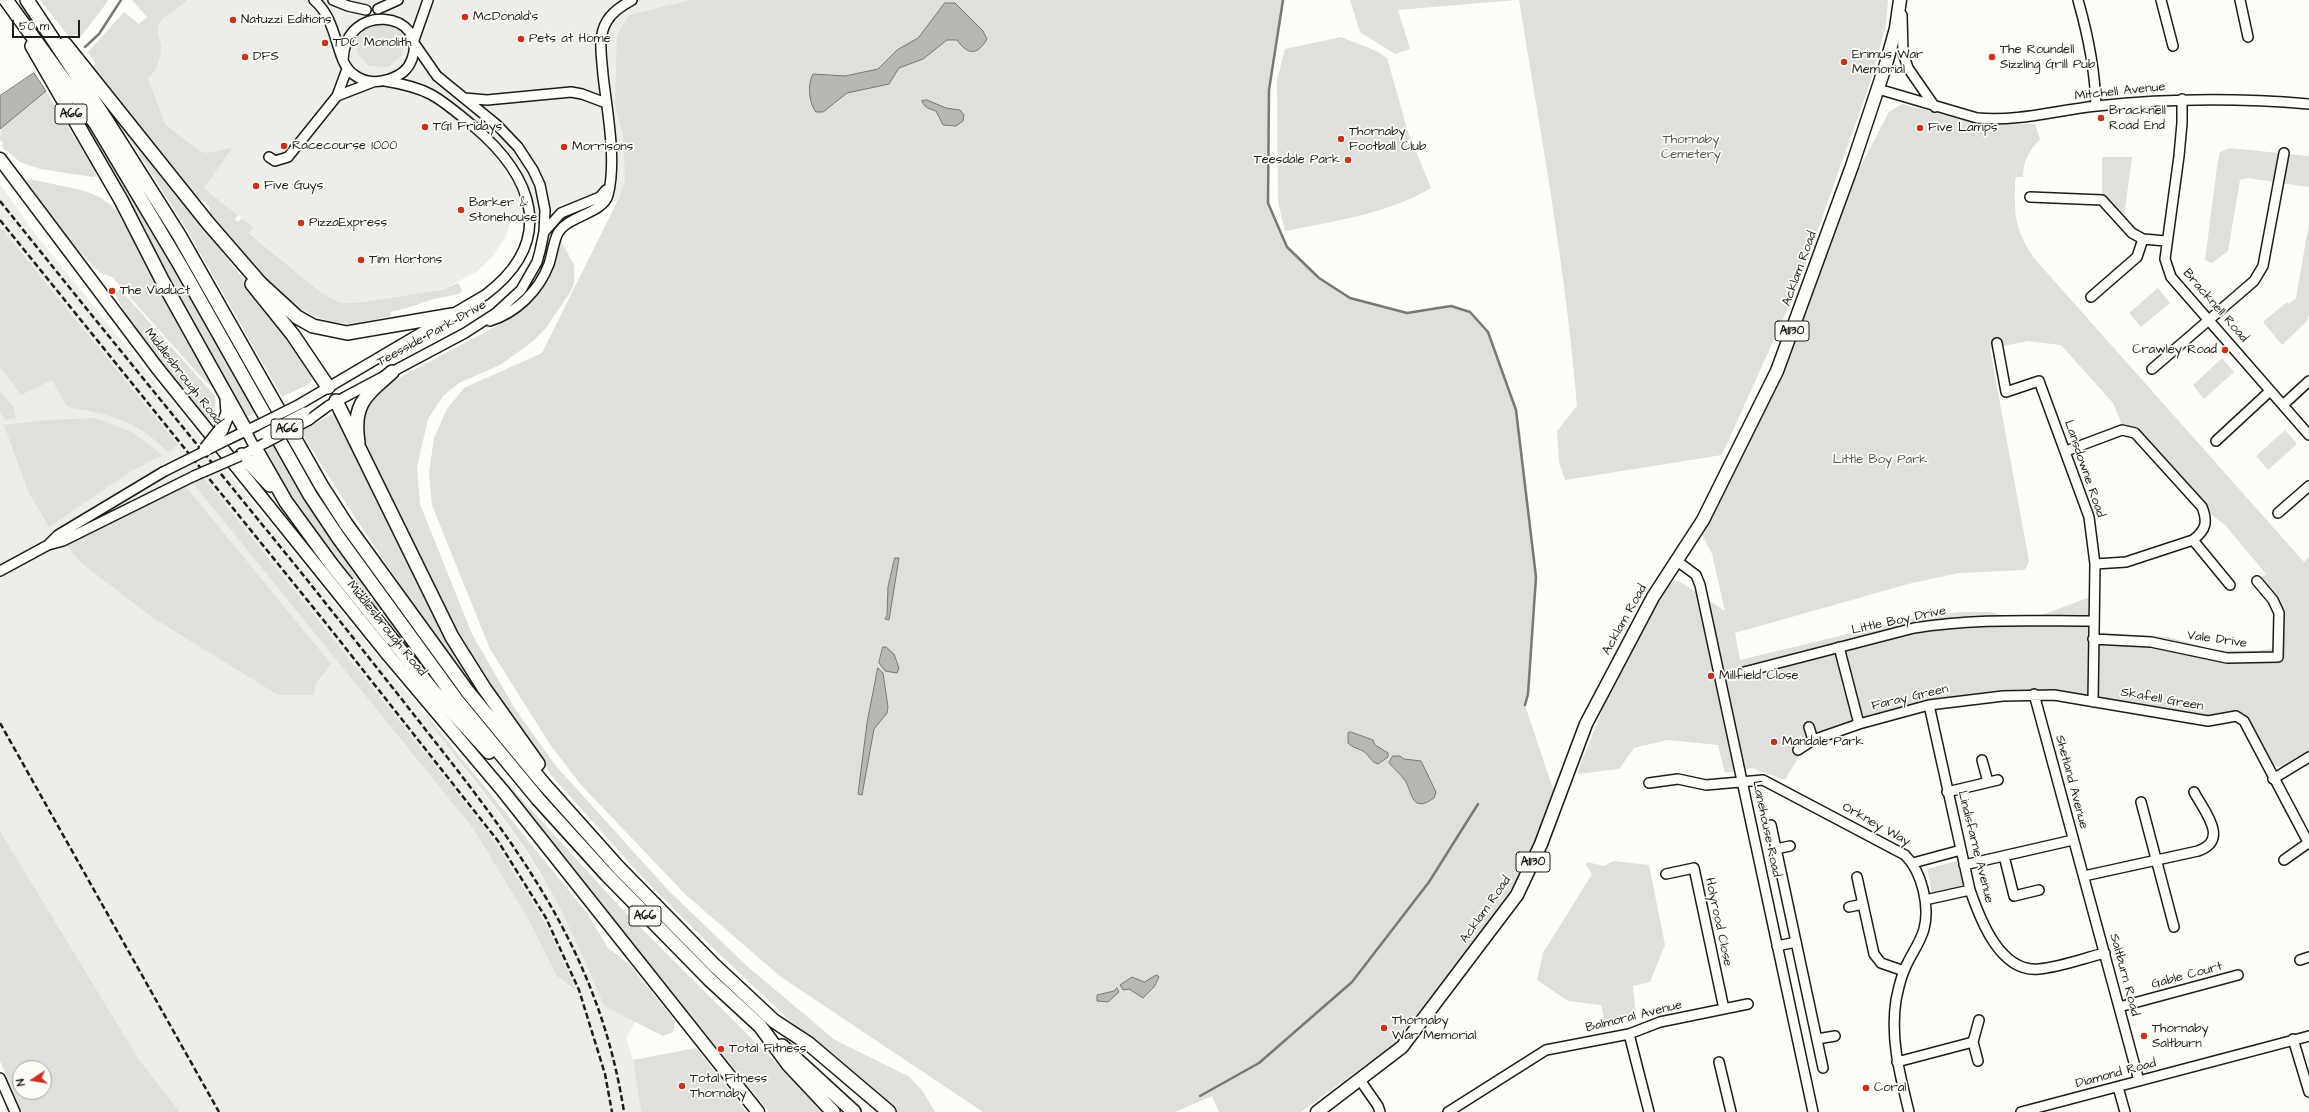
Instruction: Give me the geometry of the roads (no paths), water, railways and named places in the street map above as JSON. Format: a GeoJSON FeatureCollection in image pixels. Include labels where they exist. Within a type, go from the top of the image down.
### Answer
{"type":"FeatureCollection","features":[{"type":"Feature","properties":{"kind":"highway","name":"A66"},"geometry":{"type":"LineString","coordinates":[[6,0],[96,124],[187,278],[287,456],[338,538],[458,702],[538,799],[646,917],[760,1026],[854,1112]]}},
{"type":"Feature","properties":{"kind":"highway","name":"A66"},"geometry":{"type":"LineString","coordinates":[[30,4],[79,60],[231,251],[251,282],[293,335],[328,387]]}},
{"type":"Feature","properties":{"kind":"highway","name":"A66"},"geometry":{"type":"LineString","coordinates":[[30,4],[117,136],[178,235],[299,450],[346,524],[468,692],[579,824],[657,909],[774,1021],[875,1112]]}},
{"type":"Feature","properties":{"kind":"highway","name":"A66"},"geometry":{"type":"LineString","coordinates":[[14,11],[44,69],[121,200],[163,282],[246,430]]}},
{"type":"Feature","properties":{"kind":"highway"},"geometry":{"type":"LineString","coordinates":[[231,251],[287,308],[297,317],[313,326],[346,333],[452,315]]}},
{"type":"Feature","properties":{"kind":"highway","name":"A66"},"geometry":{"type":"LineString","coordinates":[[359,448],[357,415],[362,401],[392,372]]}},
{"type":"Feature","properties":{"kind":"highway"},"geometry":{"type":"LineString","coordinates":[[206,449],[225,434],[228,413],[227,397]]}},
{"type":"Feature","properties":{"kind":"highway","name":"A66"},"geometry":{"type":"LineString","coordinates":[[332,404],[359,448],[452,637],[484,688],[554,784],[579,824]]}},
{"type":"Feature","properties":{"kind":"highway"},"geometry":{"type":"LineString","coordinates":[[255,448],[286,502],[332,565],[434,692],[506,771],[538,799]]}},
{"type":"Feature","properties":{"kind":"highway"},"geometry":{"type":"LineString","coordinates":[[241,456],[286,502]]}},
{"type":"Feature","properties":{"kind":"highway"},"geometry":{"type":"LineString","coordinates":[[774,1021],[809,1044],[889,1112]]}},
{"type":"Feature","properties":{"kind":"highway","name":"A66"},"geometry":{"type":"LineString","coordinates":[[760,1026],[788,1064],[833,1112]]}},
{"type":"Feature","properties":{"kind":"main road","name":"A1130"},"geometry":{"type":"LineString","coordinates":[[1878,88],[1896,28],[1900,0]]}},
{"type":"Feature","properties":{"kind":"main road","name":"Acklam Road"},"geometry":{"type":"LineString","coordinates":[[1317,1112],[1402,1047],[1517,895],[1541,844],[1586,724],[1636,626],[1703,520],[1777,370],[1878,88]]}},
{"type":"Feature","properties":{"kind":"main road","name":"Middlesbrough Road"},"geometry":{"type":"LineString","coordinates":[[0,158],[158,369],[389,656],[502,791],[758,1112]]}},
{"type":"Feature","properties":{"kind":"street"},"geometry":{"type":"LineString","coordinates":[[314,0],[326,13],[332,24],[345,64],[359,78],[373,82]]}},
{"type":"Feature","properties":{"kind":"street"},"geometry":{"type":"LineString","coordinates":[[333,0],[348,6],[366,10],[378,9],[390,12],[408,25],[414,41]]}},
{"type":"Feature","properties":{"kind":"street"},"geometry":{"type":"LineString","coordinates":[[378,9],[398,0]]}},
{"type":"Feature","properties":{"kind":"street"},"geometry":{"type":"LineString","coordinates":[[337,96],[373,82],[384,81],[398,76],[405,71],[413,55],[414,41],[428,0]]}},
{"type":"Feature","properties":{"kind":"street"},"geometry":{"type":"LineString","coordinates":[[481,323],[506,316],[536,288],[548,266],[557,234],[563,227],[602,203],[608,197],[612,170],[601,49],[603,32],[606,22],[613,14],[632,0]]}},
{"type":"Feature","properties":{"kind":"street"},"geometry":{"type":"LineString","coordinates":[[1900,0],[1903,53],[1908,68],[1935,107]]}},
{"type":"Feature","properties":{"kind":"street"},"geometry":{"type":"LineString","coordinates":[[2078,0],[2088,35],[2095,79],[2096,106]]}},
{"type":"Feature","properties":{"kind":"street"},"geometry":{"type":"LineString","coordinates":[[2161,0],[2173,46]]}},
{"type":"Feature","properties":{"kind":"street"},"geometry":{"type":"LineString","coordinates":[[2240,0],[2248,37]]}},
{"type":"Feature","properties":{"kind":"street"},"geometry":{"type":"LineString","coordinates":[[269,157],[275,161],[288,157],[337,96],[345,64],[344,38],[358,15],[366,10]]}},
{"type":"Feature","properties":{"kind":"street","name":"Teesside Park Drive"},"geometry":{"type":"LineString","coordinates":[[246,430],[258,425],[332,404],[481,323],[512,300],[521,290],[537,262],[544,232],[542,197],[533,170],[518,148],[497,125],[437,76],[414,41]]}},
{"type":"Feature","properties":{"kind":"street","name":"Teesside Park Drive"},"geometry":{"type":"LineString","coordinates":[[305,412],[328,387],[452,315],[498,285],[517,264],[524,250],[529,228],[529,213],[524,189],[514,168],[490,140],[438,98],[426,90],[384,81]]}},
{"type":"Feature","properties":{"kind":"street","name":"Mitchell Avenue"},"geometry":{"type":"LineString","coordinates":[[1878,88],[1935,107],[1977,118],[1993,119],[2017,119],[2096,106],[2182,99],[2264,100],[2309,104]]}},
{"type":"Feature","properties":{"kind":"street"},"geometry":{"type":"LineString","coordinates":[[464,98],[486,100],[571,92],[582,94],[606,103]]}},
{"type":"Feature","properties":{"kind":"street","name":"Bracknell Road"},"geometry":{"type":"LineString","coordinates":[[2182,99],[2182,123],[2179,156],[2166,241],[2165,259],[2171,277],[2309,435]]}},
{"type":"Feature","properties":{"kind":"street"},"geometry":{"type":"LineString","coordinates":[[2152,369],[2254,281],[2263,266],[2284,153]]}},
{"type":"Feature","properties":{"kind":"street"},"geometry":{"type":"LineString","coordinates":[[544,232],[561,213],[600,197],[610,186]]}},
{"type":"Feature","properties":{"kind":"street"},"geometry":{"type":"LineString","coordinates":[[2030,197],[2102,200],[2132,233],[2143,238],[2166,241]]}},
{"type":"Feature","properties":{"kind":"street"},"geometry":{"type":"LineString","coordinates":[[2091,297],[2138,257],[2143,238]]}},
{"type":"Feature","properties":{"kind":"street","name":"Lansdowne Road"},"geometry":{"type":"LineString","coordinates":[[1997,344],[2006,392],[2040,381],[2089,518],[2095,564],[2093,621],[2094,702]]}},
{"type":"Feature","properties":{"kind":"street"},"geometry":{"type":"LineString","coordinates":[[2283,405],[2309,381]]}},
{"type":"Feature","properties":{"kind":"street"},"geometry":{"type":"LineString","coordinates":[[328,387],[332,404]]}},
{"type":"Feature","properties":{"kind":"street"},"geometry":{"type":"LineString","coordinates":[[2216,441],[2270,391]]}},
{"type":"Feature","properties":{"kind":"street"},"geometry":{"type":"LineString","coordinates":[[0,571],[48,545],[63,541],[159,492],[241,456],[255,448],[265,438],[305,412]]}},
{"type":"Feature","properties":{"kind":"street"},"geometry":{"type":"LineString","coordinates":[[246,430],[252,436],[265,438]]}},
{"type":"Feature","properties":{"kind":"street"},"geometry":{"type":"LineString","coordinates":[[225,434],[246,430]]}},
{"type":"Feature","properties":{"kind":"street"},"geometry":{"type":"LineString","coordinates":[[246,430],[255,448]]}},
{"type":"Feature","properties":{"kind":"street"},"geometry":{"type":"LineString","coordinates":[[2066,451],[2122,430],[2135,433],[2202,506],[2206,517],[2206,526],[2201,534],[2193,540],[2126,562],[2095,564]]}},
{"type":"Feature","properties":{"kind":"street"},"geometry":{"type":"LineString","coordinates":[[48,545],[58,535],[128,492],[206,449]]}},
{"type":"Feature","properties":{"kind":"street"},"geometry":{"type":"LineString","coordinates":[[2278,513],[2309,486]]}},
{"type":"Feature","properties":{"kind":"street"},"geometry":{"type":"LineString","coordinates":[[2193,540],[2230,586]]}},
{"type":"Feature","properties":{"kind":"street","name":"Lanehouse Road"},"geometry":{"type":"LineString","coordinates":[[1677,561],[1696,575],[1700,585],[1813,1112]]}},
{"type":"Feature","properties":{"kind":"street","name":"Vale Drive"},"geometry":{"type":"LineString","coordinates":[[2093,639],[2151,642],[2227,658],[2278,657],[2279,613],[2273,600],[2257,581]]}},
{"type":"Feature","properties":{"kind":"street","name":"Little Boy Drive"},"geometry":{"type":"LineString","coordinates":[[1744,672],[1761,672],[1839,647],[1914,628],[1956,622],[2093,621]]}},
{"type":"Feature","properties":{"kind":"street"},"geometry":{"type":"LineString","coordinates":[[1839,647],[1859,724]]}},
{"type":"Feature","properties":{"kind":"street","name":"Skafell Green"},"geometry":{"type":"LineString","coordinates":[[2034,694],[2094,702],[2208,721],[2236,716],[2244,721],[2273,778],[2309,843]]}},
{"type":"Feature","properties":{"kind":"street","name":"Faray Green"},"geometry":{"type":"LineString","coordinates":[[1798,750],[1813,740],[1859,724],[1929,705],[2034,694]]}},
{"type":"Feature","properties":{"kind":"street","name":"Shetland Avenue"},"geometry":{"type":"LineString","coordinates":[[2034,694],[2084,876]]}},
{"type":"Feature","properties":{"kind":"street","name":"Lindisfarne Avenue"},"geometry":{"type":"LineString","coordinates":[[1929,705],[1947,792],[1970,890],[1980,917],[1995,945],[2018,966],[2038,969],[2105,954]]}},
{"type":"Feature","properties":{"kind":"street"},"geometry":{"type":"LineString","coordinates":[[1808,727],[1813,740]]}},
{"type":"Feature","properties":{"kind":"street"},"geometry":{"type":"LineString","coordinates":[[2273,778],[2309,757]]}},
{"type":"Feature","properties":{"kind":"street"},"geometry":{"type":"LineString","coordinates":[[1982,760],[1988,782]]}},
{"type":"Feature","properties":{"kind":"street"},"geometry":{"type":"LineString","coordinates":[[1649,783],[1678,780],[1706,785],[1743,781]]}},
{"type":"Feature","properties":{"kind":"street","name":"Orkney Way"},"geometry":{"type":"LineString","coordinates":[[1743,781],[1763,780],[1780,787],[1905,855],[1913,863],[1925,900],[1924,930],[1904,971],[1896,1001],[1894,1031],[1897,1062],[1909,1112]]}},
{"type":"Feature","properties":{"kind":"street"},"geometry":{"type":"LineString","coordinates":[[1947,792],[1998,780]]}},
{"type":"Feature","properties":{"kind":"street"},"geometry":{"type":"LineString","coordinates":[[2084,876],[2155,859],[2198,851],[2211,844],[2214,837],[2214,829],[2194,792]]}},
{"type":"Feature","properties":{"kind":"street"},"geometry":{"type":"LineString","coordinates":[[2141,802],[2174,927]]}},
{"type":"Feature","properties":{"kind":"street"},"geometry":{"type":"LineString","coordinates":[[1771,825],[1823,1068]]}},
{"type":"Feature","properties":{"kind":"street"},"geometry":{"type":"LineString","coordinates":[[1964,865],[2073,840]]}},
{"type":"Feature","properties":{"kind":"street"},"geometry":{"type":"LineString","coordinates":[[2284,860],[2309,843]]}},
{"type":"Feature","properties":{"kind":"street"},"geometry":{"type":"LineString","coordinates":[[1776,849],[1790,846]]}},
{"type":"Feature","properties":{"kind":"street"},"geometry":{"type":"LineString","coordinates":[[1913,863],[1960,850]]}},
{"type":"Feature","properties":{"kind":"street"},"geometry":{"type":"LineString","coordinates":[[2004,856],[2014,896],[2039,890]]}},
{"type":"Feature","properties":{"kind":"street","name":"Holyrood Close"},"geometry":{"type":"LineString","coordinates":[[1666,874],[1694,868],[1724,1009]]}},
{"type":"Feature","properties":{"kind":"street","name":"Saltburn Road"},"geometry":{"type":"LineString","coordinates":[[2084,876],[2139,1081]]}},
{"type":"Feature","properties":{"kind":"street"},"geometry":{"type":"LineString","coordinates":[[1857,877],[1874,954],[1881,963],[1904,971]]}},
{"type":"Feature","properties":{"kind":"street"},"geometry":{"type":"LineString","coordinates":[[1925,900],[1970,890]]}},
{"type":"Feature","properties":{"kind":"street"},"geometry":{"type":"LineString","coordinates":[[1849,907],[1863,904]]}},
{"type":"Feature","properties":{"kind":"street"},"geometry":{"type":"LineString","coordinates":[[1777,946],[1796,942]]}},
{"type":"Feature","properties":{"kind":"street","name":"Gable Court"},"geometry":{"type":"LineString","coordinates":[[2119,1007],[2238,975]]}},
{"type":"Feature","properties":{"kind":"street","name":"Balmoral Avenue"},"geometry":{"type":"LineString","coordinates":[[1448,1112],[1546,1050],[1629,1034],[1660,1022],[1748,1004]]}},
{"type":"Feature","properties":{"kind":"street"},"geometry":{"type":"LineString","coordinates":[[1978,1061],[1973,1042],[1979,1020]]}},
{"type":"Feature","properties":{"kind":"street"},"geometry":{"type":"LineString","coordinates":[[1629,1034],[1649,1112]]}},
{"type":"Feature","properties":{"kind":"street"},"geometry":{"type":"LineString","coordinates":[[1817,1039],[1835,1036]]}},
{"type":"Feature","properties":{"kind":"street","name":"Diamond Road"},"geometry":{"type":"LineString","coordinates":[[2022,1112],[2309,1036]]}},
{"type":"Feature","properties":{"kind":"street"},"geometry":{"type":"LineString","coordinates":[[2293,1040],[2309,1092]]}},
{"type":"Feature","properties":{"kind":"street"},"geometry":{"type":"LineString","coordinates":[[1897,1062],[1973,1042]]}},
{"type":"Feature","properties":{"kind":"street"},"geometry":{"type":"LineString","coordinates":[[1719,1062],[1731,1112]]}},
{"type":"Feature","properties":{"kind":"street"},"geometry":{"type":"LineString","coordinates":[[0,1078],[15,1112]]}},
{"type":"Feature","properties":{"kind":"street"},"geometry":{"type":"LineString","coordinates":[[1360,1080],[1378,1106],[1380,1112]]}},
{"type":"Feature","properties":{"kind":"street"},"geometry":{"type":"LineString","coordinates":[[2118,1087],[2125,1112]]}},
{"type":"Feature","properties":{"kind":"waterway"},"geometry":{"type":"LineString","coordinates":[[85,47],[99,34],[121,0]]}},
{"type":"Feature","properties":{"kind":"waterway"},"geometry":{"type":"LineString","coordinates":[[1283,0],[1269,90],[1268,203],[1287,247],[1319,278],[1350,298],[1407,313],[1451,306],[1470,312],[1488,332],[1516,410],[1536,577],[1528,694],[1525,705]]}},
{"type":"Feature","properties":{"kind":"waterway"},"geometry":{"type":"LineString","coordinates":[[1200,1096],[1259,1063],[1352,982],[1429,882],[1478,804]]}},
{"type":"Feature","properties":{"kind":"railway"},"geometry":{"type":"LineString","coordinates":[[0,201],[300,571],[496,821],[526,865],[553,910],[577,956],[597,1004],[613,1056],[624,1112]]}},
{"type":"Feature","properties":{"kind":"railway"},"geometry":{"type":"LineString","coordinates":[[0,220],[325,622],[498,841],[546,918],[579,990],[605,1074],[612,1112]]}},
{"type":"Feature","properties":{"kind":"railway"},"geometry":{"type":"LineString","coordinates":[[0,723],[219,1112]]}},
{"type":"Feature","properties":{"kind":"place","name":"McDonald's"},"geometry":{"type":"Point","coordinates":[465,17]}},
{"type":"Feature","properties":{"kind":"place","name":"Natuzzi Editions"},"geometry":{"type":"Point","coordinates":[233,20]}},
{"type":"Feature","properties":{"kind":"place","name":"Pets at Home"},"geometry":{"type":"Point","coordinates":[521,39]}},
{"type":"Feature","properties":{"kind":"place","name":"TDC Monolith"},"geometry":{"type":"Point","coordinates":[325,43]}},
{"type":"Feature","properties":{"kind":"place","name":"DFS"},"geometry":{"type":"Point","coordinates":[245,57]}},
{"type":"Feature","properties":{"kind":"place","name":"The Roundell Sizzling Grill Pub"},"geometry":{"type":"Point","coordinates":[1992,57]}},
{"type":"Feature","properties":{"kind":"place","name":"Erimus War Memorial"},"geometry":{"type":"Point","coordinates":[1844,62]}},
{"type":"Feature","properties":{"kind":"place","name":"Bracknell Road End"},"geometry":{"type":"Point","coordinates":[2101,118]}},
{"type":"Feature","properties":{"kind":"place","name":"TGI Fridays"},"geometry":{"type":"Point","coordinates":[425,127]}},
{"type":"Feature","properties":{"kind":"place","name":"Five Lamps"},"geometry":{"type":"Point","coordinates":[1920,128]}},
{"type":"Feature","properties":{"kind":"place","name":"Thornaby Football Club"},"geometry":{"type":"Point","coordinates":[1341,139]}},
{"type":"Feature","properties":{"kind":"place","name":"Racecourse 1000"},"geometry":{"type":"Point","coordinates":[284,146]}},
{"type":"Feature","properties":{"kind":"place","name":"Morrisons"},"geometry":{"type":"Point","coordinates":[564,147]}},
{"type":"Feature","properties":{"kind":"place","name":"Teesdale Park"},"geometry":{"type":"Point","coordinates":[1348,160]}},
{"type":"Feature","properties":{"kind":"place","name":"Five Guys"},"geometry":{"type":"Point","coordinates":[256,186]}},
{"type":"Feature","properties":{"kind":"place","name":"Barker & Stonehouse"},"geometry":{"type":"Point","coordinates":[461,210]}},
{"type":"Feature","properties":{"kind":"place","name":"PizzaExpress"},"geometry":{"type":"Point","coordinates":[301,223]}},
{"type":"Feature","properties":{"kind":"place","name":"Tim Hortons"},"geometry":{"type":"Point","coordinates":[361,260]}},
{"type":"Feature","properties":{"kind":"place","name":"The Viaduct"},"geometry":{"type":"Point","coordinates":[112,291]}},
{"type":"Feature","properties":{"kind":"place","name":"Crawley Road"},"geometry":{"type":"Point","coordinates":[2225,350]}},
{"type":"Feature","properties":{"kind":"place","name":"Millfield Close"},"geometry":{"type":"Point","coordinates":[1711,676]}},
{"type":"Feature","properties":{"kind":"place","name":"Mandale Park"},"geometry":{"type":"Point","coordinates":[1774,742]}},
{"type":"Feature","properties":{"kind":"place","name":"Thornaby War Memorial"},"geometry":{"type":"Point","coordinates":[1384,1028]}},
{"type":"Feature","properties":{"kind":"place","name":"Thornaby Saltburn"},"geometry":{"type":"Point","coordinates":[2144,1036]}},
{"type":"Feature","properties":{"kind":"place","name":"Total Fitness"},"geometry":{"type":"Point","coordinates":[721,1049]}},
{"type":"Feature","properties":{"kind":"place","name":"Total Fitness Thornaby"},"geometry":{"type":"Point","coordinates":[682,1086]}},
{"type":"Feature","properties":{"kind":"place","name":"Coral"},"geometry":{"type":"Point","coordinates":[1866,1088]}},
{"type":"Feature","properties":{"kind":"park label","name":"Thornaby Cemetery"},"geometry":{"type":"Point","coordinates":[1691,148]}},
{"type":"Feature","properties":{"kind":"park label","name":"Little Boy Park"},"geometry":{"type":"Point","coordinates":[1880,460]}}]}
